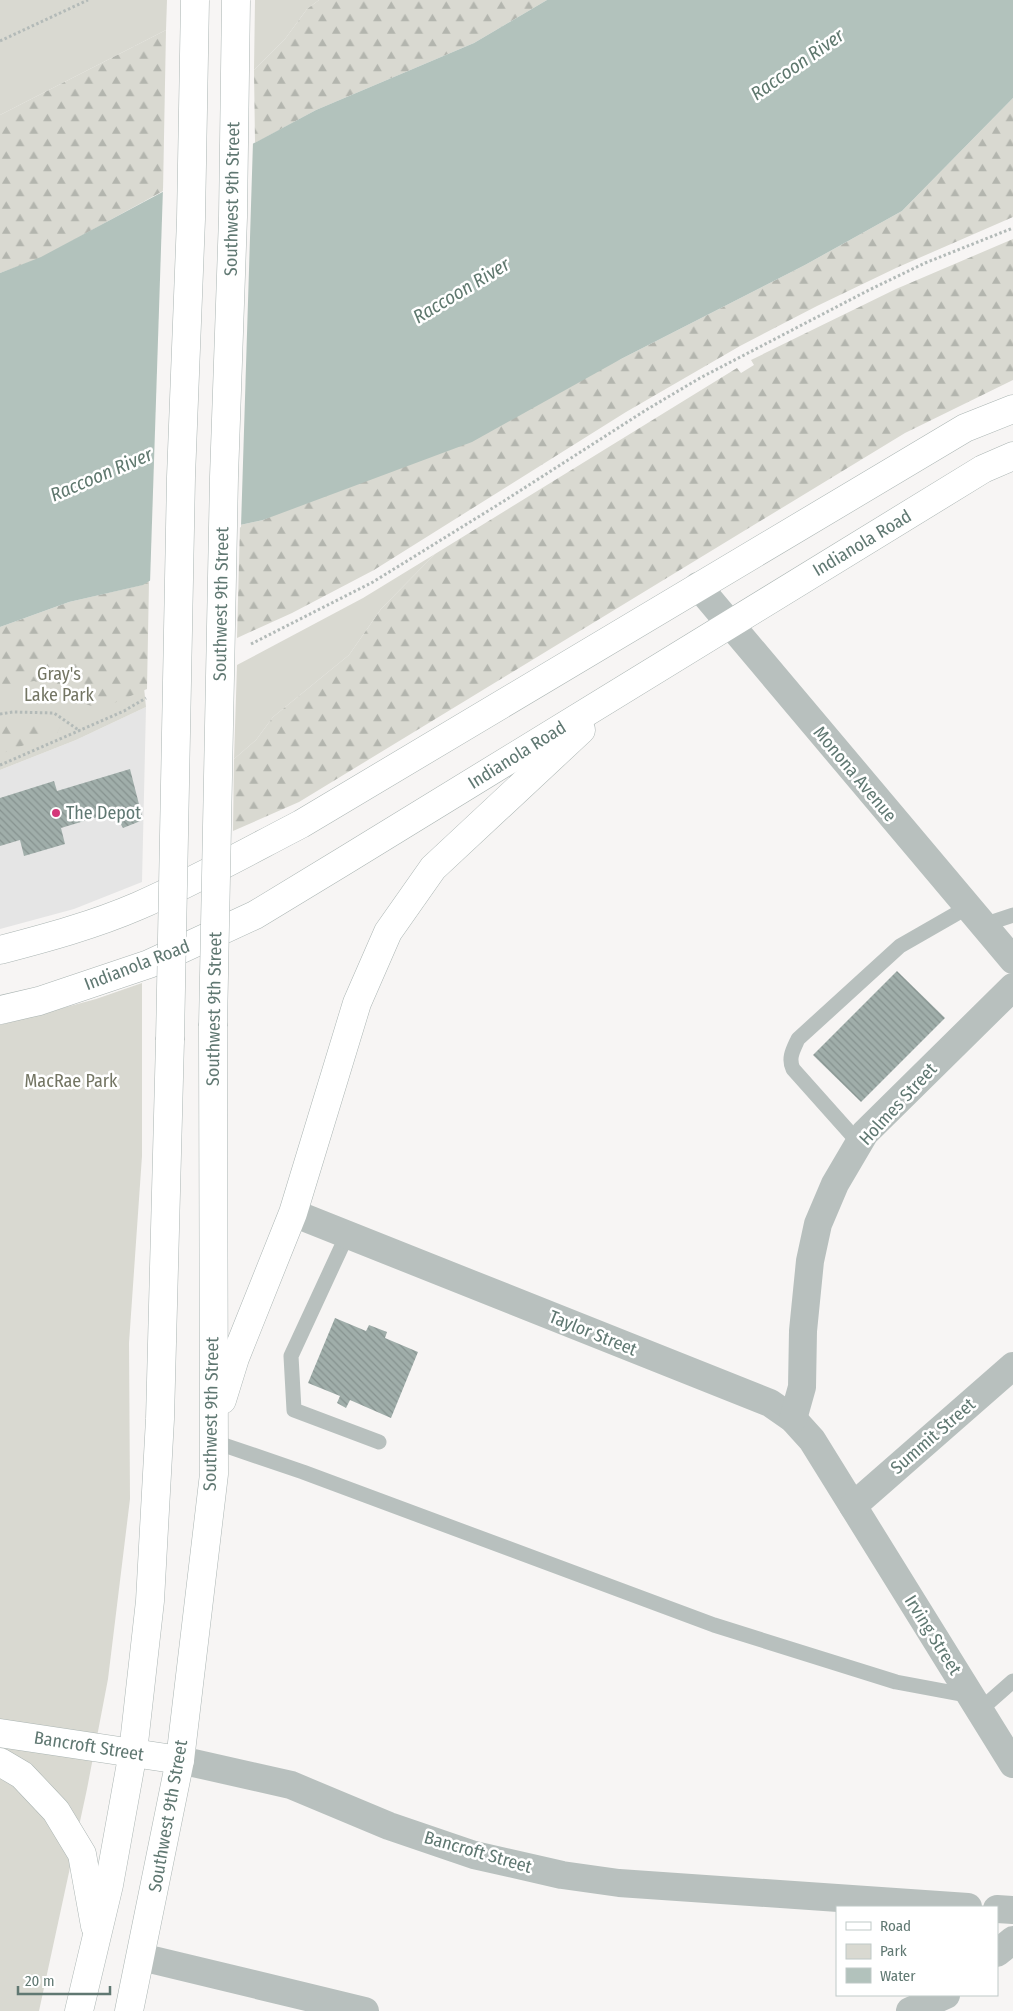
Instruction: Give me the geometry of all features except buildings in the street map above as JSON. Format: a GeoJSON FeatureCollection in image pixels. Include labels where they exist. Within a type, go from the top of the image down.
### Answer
{"type":"FeatureCollection","features":[{"type":"Feature","properties":{"kind":"main road"},"geometry":{"type":"LineString","coordinates":[[79,2011],[109,1885],[133,1752],[150,1601],[160,1419],[170,1040],[181,477],[191,219],[195,0]]}},
{"type":"Feature","properties":{"kind":"main road","name":"Southwest 9th Street"},"geometry":{"type":"LineString","coordinates":[[129,2011],[180,1760],[202,1556],[214,1474],[213,1026],[224,486],[233,217],[236,0]]}},
{"type":"Feature","properties":{"kind":"main road"},"geometry":{"type":"LineString","coordinates":[[0,950],[42,939],[137,906],[187,883],[301,824],[965,428],[1013,409]]}},
{"type":"Feature","properties":{"kind":"main road","name":"Indianola Road"},"geometry":{"type":"LineString","coordinates":[[0,1010],[39,1001],[149,964],[254,915],[983,469],[1013,456]]}},
{"type":"Feature","properties":{"kind":"main road"},"geometry":{"type":"LineString","coordinates":[[214,1435],[234,1358],[292,1213],[358,1003],[388,932],[433,868],[626,689]]}},
{"type":"Feature","properties":{"kind":"main road","name":"Bancroft Street"},"geometry":{"type":"LineString","coordinates":[[0,1733],[180,1760]]}},
{"type":"Feature","properties":{"kind":"main road"},"geometry":{"type":"LineString","coordinates":[[0,1762],[22,1775],[56,1811],[82,1854],[97,1934],[79,2011]]}},
{"type":"Feature","properties":{"kind":"street","name":"Monona Avenue"},"geometry":{"type":"LineString","coordinates":[[698,586],[1013,960]]}},
{"type":"Feature","properties":{"kind":"street","name":"Holmes Street"},"geometry":{"type":"LineString","coordinates":[[793,1419],[802,1387],[803,1331],[810,1261],[818,1224],[835,1184],[865,1133],[1013,987]]}},
{"type":"Feature","properties":{"kind":"street","name":"Taylor Street"},"geometry":{"type":"LineString","coordinates":[[292,1213],[770,1403],[793,1419],[812,1440],[853,1506]]}},
{"type":"Feature","properties":{"kind":"street","name":"Summit Street"},"geometry":{"type":"LineString","coordinates":[[853,1506],[1013,1366]]}},
{"type":"Feature","properties":{"kind":"street","name":"Irving Street"},"geometry":{"type":"LineString","coordinates":[[853,1506],[1013,1764]]}},
{"type":"Feature","properties":{"kind":"street","name":"Bancroft Street"},"geometry":{"type":"LineString","coordinates":[[180,1760],[291,1785],[389,1826],[474,1855],[562,1875],[620,1883],[954,1906]]}},
{"type":"Feature","properties":{"kind":"street"},"geometry":{"type":"LineString","coordinates":[[998,1909],[1013,1910]]}},
{"type":"Feature","properties":{"kind":"street"},"geometry":{"type":"LineString","coordinates":[[998,1952],[1013,1940]]}},
{"type":"Feature","properties":{"kind":"street"},"geometry":{"type":"LineString","coordinates":[[141,1957],[365,2011]]}},
{"type":"Feature","properties":{"kind":"street"},"geometry":{"type":"LineString","coordinates":[[910,2011],[944,1996]]}},
{"type":"Feature","properties":{"kind":"lane"},"geometry":{"type":"LineString","coordinates":[[859,1143],[794,1069],[790,1062],[798,1039],[900,946],[976,916],[1013,915]]}},
{"type":"Feature","properties":{"kind":"lane"},"geometry":{"type":"LineString","coordinates":[[347,1235],[291,1356],[294,1410],[380,1442]]}},
{"type":"Feature","properties":{"kind":"lane"},"geometry":{"type":"LineString","coordinates":[[214,1435],[303,1472],[714,1625],[896,1682],[975,1703],[1013,1681]]}},
{"type":"Feature","properties":{"kind":"path"},"geometry":{"type":"LineString","coordinates":[[0,41],[88,0]]}},
{"type":"Feature","properties":{"kind":"path"},"geometry":{"type":"LineString","coordinates":[[245,647],[302,620],[373,582],[700,378],[868,290],[926,263],[1013,228]]}},
{"type":"Feature","properties":{"kind":"path"},"geometry":{"type":"LineString","coordinates":[[0,765],[124,711],[146,698]]}},
{"type":"Feature","properties":{"kind":"path"},"geometry":{"type":"LineString","coordinates":[[0,714],[13,712],[54,713],[80,731]]}},
{"type":"Feature","properties":{"kind":"shaded area"},"geometry":{"type":"Polygon","coordinates":[[[146,707],[142,882],[74,909],[0,929],[0,770],[76,740],[146,707]]]}},
{"type":"Feature","properties":{"kind":"green space"},"geometry":{"type":"Polygon","coordinates":[[[0,0],[167,0],[166,30],[0,115],[0,0]]]}},
{"type":"Feature","properties":{"kind":"green space"},"geometry":{"type":"Polygon","coordinates":[[[255,0],[319,0],[307,9],[285,39],[254,70],[255,0]]]}},
{"type":"Feature","properties":{"kind":"green space"},"geometry":{"type":"Polygon","coordinates":[[[319,0],[547,0],[474,43],[316,110],[255,143],[254,70],[285,39],[307,9],[319,0]]]}},
{"type":"Feature","properties":{"kind":"green space"},"geometry":{"type":"Polygon","coordinates":[[[166,30],[163,191],[41,258],[0,273],[0,115],[166,30]]]}},
{"type":"Feature","properties":{"kind":"green space"},"geometry":{"type":"Polygon","coordinates":[[[1013,98],[1013,217],[896,268],[740,346],[626,412],[374,570],[292,613],[237,638],[240,525],[263,520],[621,359],[805,265],[902,211],[1013,98]]]}},
{"type":"Feature","properties":{"kind":"green space"},"geometry":{"type":"Polygon","coordinates":[[[1013,239],[1013,380],[905,433],[299,802],[233,831],[234,759],[256,740],[273,717],[349,655],[381,609],[435,554],[737,368],[741,373],[754,365],[751,360],[896,289],[1013,239]]]}},
{"type":"Feature","properties":{"kind":"green space"},"geometry":{"type":"Polygon","coordinates":[[[435,554],[381,609],[349,655],[273,717],[256,740],[234,759],[237,665],[363,598],[435,554]]]}},
{"type":"Feature","properties":{"kind":"green space","name":"Gray's Lake Park"},"geometry":{"type":"Polygon","coordinates":[[[149,581],[147,689],[114,703],[92,706],[67,699],[54,687],[34,681],[0,687],[0,627],[69,602],[142,585],[149,581]]]}},
{"type":"Feature","properties":{"kind":"green space","name":"Gray's Lake Park"},"geometry":{"type":"Polygon","coordinates":[[[135,600],[146,707],[76,740],[0,770],[0,642],[135,600]]]}},
{"type":"Feature","properties":{"kind":"green space"},"geometry":{"type":"Polygon","coordinates":[[[17,722],[60,727],[57,733],[0,754],[0,725],[17,722]]]}},
{"type":"Feature","properties":{"kind":"green space","name":"MacRae Park"},"geometry":{"type":"Polygon","coordinates":[[[142,983],[142,1156],[129,1343],[130,1499],[108,1679],[87,1789],[39,2011],[0,2011],[0,1025],[96,999],[142,983]]]}},
{"type":"Feature","properties":{"kind":"water","name":"Raccoon River"},"geometry":{"type":"Polygon","coordinates":[[[547,0],[1013,0],[1013,98],[902,211],[805,265],[621,359],[472,442],[263,520],[240,525],[143,585],[69,602],[0,627],[0,273],[41,257],[316,110],[474,43],[547,0]]]}},
{"type":"Feature","properties":{"kind":"pier"},"geometry":{"type":"Polygon","coordinates":[[[253,141],[241,527],[150,583],[163,188],[253,141]]]}},
{"type":"Feature","properties":{"kind":"place","name":"The Depot"},"geometry":{"type":"Point","coordinates":[56,813]}}]}
